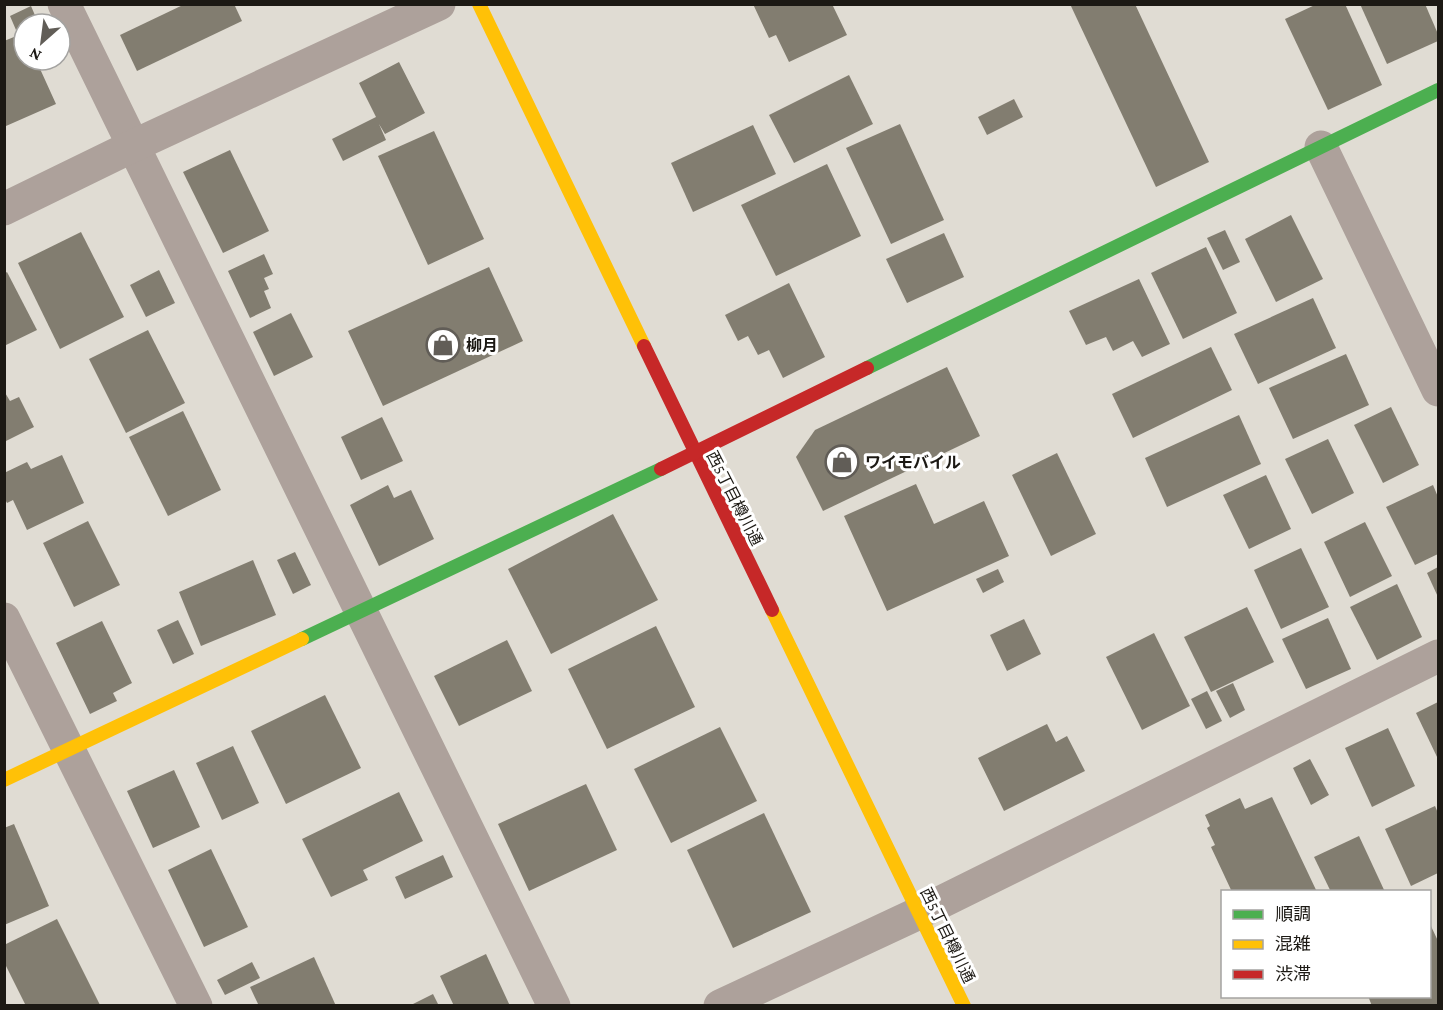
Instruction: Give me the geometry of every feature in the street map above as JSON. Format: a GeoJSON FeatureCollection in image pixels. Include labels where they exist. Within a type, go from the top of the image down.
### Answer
{"type":"FeatureCollection","features":[{"type":"Feature","properties":{"kind":"street"},"geometry":{"type":"LineString","coordinates":[[64,4],[359,611],[554,1005]]}},
{"type":"Feature","properties":{"kind":"street"},"geometry":{"type":"LineString","coordinates":[[4,209],[439,4]]}},
{"type":"Feature","properties":{"kind":"street","name":"西5丁目樽川通"},"geometry":{"type":"LineString","coordinates":[[479,4],[694,453],[964,1005]]}},
{"type":"Feature","properties":{"kind":"street"},"geometry":{"type":"LineString","coordinates":[[4,780],[694,453],[1438,90]]}},
{"type":"Feature","properties":{"kind":"street"},"geometry":{"type":"LineString","coordinates":[[1321,147],[1438,390]]}},
{"type":"Feature","properties":{"kind":"street"},"geometry":{"type":"LineString","coordinates":[[4,619],[67,750],[196,1005]]}},
{"type":"Feature","properties":{"kind":"street"},"geometry":{"type":"LineString","coordinates":[[720,1005],[919,913],[1438,656]]}},
{"type":"Feature","properties":{"kind":"building"},"geometry":{"type":"Polygon","coordinates":[[[185,4],[234,4],[242,21],[137,71],[120,35],[185,4]]]}},
{"type":"Feature","properties":{"kind":"building"},"geometry":{"type":"Polygon","coordinates":[[[753,4],[832,4],[847,35],[789,62],[776,35],[769,38],[753,4]]]}},
{"type":"Feature","properties":{"kind":"building"},"geometry":{"type":"Polygon","coordinates":[[[1070,4],[1135,4],[1209,162],[1156,187],[1070,4]]]}},
{"type":"Feature","properties":{"kind":"building"},"geometry":{"type":"Polygon","coordinates":[[[1317,4],[1345,4],[1382,85],[1328,110],[1285,19],[1317,4]]]}},
{"type":"Feature","properties":{"kind":"building"},"geometry":{"type":"Polygon","coordinates":[[[1360,4],[1425,4],[1438,34],[1438,41],[1387,64],[1360,4]]]}},
{"type":"Feature","properties":{"kind":"building"},"geometry":{"type":"Polygon","coordinates":[[[31,6],[34,12],[18,12],[31,6]]]}},
{"type":"Feature","properties":{"kind":"building"},"geometry":{"type":"Polygon","coordinates":[[[12,38],[12,72],[41,72],[56,104],[6,126],[4,41],[12,38]]]}},
{"type":"Feature","properties":{"kind":"building"},"geometry":{"type":"Polygon","coordinates":[[[399,62],[425,113],[385,134],[379,124],[386,140],[343,161],[332,139],[376,117],[359,83],[399,62]]]}},
{"type":"Feature","properties":{"kind":"building"},"geometry":{"type":"Polygon","coordinates":[[[849,75],[873,124],[794,163],[769,115],[849,75]]]}},
{"type":"Feature","properties":{"kind":"building"},"geometry":{"type":"Polygon","coordinates":[[[1014,99],[1023,117],[987,135],[978,117],[1014,99]]]}},
{"type":"Feature","properties":{"kind":"building"},"geometry":{"type":"Polygon","coordinates":[[[900,124],[944,220],[891,244],[846,148],[900,124]]]}},
{"type":"Feature","properties":{"kind":"building"},"geometry":{"type":"Polygon","coordinates":[[[753,125],[776,174],[693,212],[671,163],[753,125]]]}},
{"type":"Feature","properties":{"kind":"building"},"geometry":{"type":"Polygon","coordinates":[[[434,131],[484,239],[428,265],[378,156],[434,131]]]}},
{"type":"Feature","properties":{"kind":"building"},"geometry":{"type":"Polygon","coordinates":[[[230,150],[269,231],[223,253],[183,172],[230,150]]]}},
{"type":"Feature","properties":{"kind":"building"},"geometry":{"type":"Polygon","coordinates":[[[827,164],[861,236],[776,276],[741,205],[827,164]]]}},
{"type":"Feature","properties":{"kind":"building"},"geometry":{"type":"Polygon","coordinates":[[[1291,215],[1323,279],[1276,302],[1245,239],[1291,215]]]}},
{"type":"Feature","properties":{"kind":"building"},"geometry":{"type":"Polygon","coordinates":[[[1225,230],[1240,262],[1223,270],[1207,238],[1225,230]]]}},
{"type":"Feature","properties":{"kind":"building"},"geometry":{"type":"Polygon","coordinates":[[[81,232],[124,317],[60,349],[18,263],[81,232]]]}},
{"type":"Feature","properties":{"kind":"building"},"geometry":{"type":"Polygon","coordinates":[[[944,233],[964,277],[907,303],[886,259],[944,233]]]}},
{"type":"Feature","properties":{"kind":"building"},"geometry":{"type":"Polygon","coordinates":[[[1206,247],[1237,313],[1183,339],[1151,273],[1206,247]]]}},
{"type":"Feature","properties":{"kind":"building"},"geometry":{"type":"Polygon","coordinates":[[[264,254],[273,274],[264,278],[269,289],[264,291],[271,308],[250,318],[228,271],[264,254]]]}},
{"type":"Feature","properties":{"kind":"building"},"geometry":{"type":"Polygon","coordinates":[[[489,267],[523,341],[383,406],[348,331],[489,267]]]}},
{"type":"Feature","properties":{"kind":"building"},"geometry":{"type":"Polygon","coordinates":[[[159,270],[175,303],[146,317],[130,285],[159,270]]]}},
{"type":"Feature","properties":{"kind":"building"},"geometry":{"type":"Polygon","coordinates":[[[7,272],[37,330],[4,346],[4,274],[7,272]]]}},
{"type":"Feature","properties":{"kind":"building"},"geometry":{"type":"Polygon","coordinates":[[[1139,279],[1170,344],[1142,357],[1133,341],[1113,351],[1106,337],[1086,345],[1069,311],[1139,279]]]}},
{"type":"Feature","properties":{"kind":"building"},"geometry":{"type":"Polygon","coordinates":[[[789,283],[825,357],[783,378],[769,350],[758,355],[748,336],[738,341],[725,315],[789,283]]]}},
{"type":"Feature","properties":{"kind":"building"},"geometry":{"type":"Polygon","coordinates":[[[1313,298],[1336,348],[1258,384],[1234,334],[1313,298]]]}},
{"type":"Feature","properties":{"kind":"building"},"geometry":{"type":"Polygon","coordinates":[[[291,313],[313,357],[274,376],[253,332],[291,313]]]}},
{"type":"Feature","properties":{"kind":"building"},"geometry":{"type":"Polygon","coordinates":[[[148,330],[185,403],[126,433],[89,359],[148,330]]]}},
{"type":"Feature","properties":{"kind":"building"},"geometry":{"type":"Polygon","coordinates":[[[1211,347],[1232,390],[1133,438],[1112,394],[1211,347]]]}},
{"type":"Feature","properties":{"kind":"building"},"geometry":{"type":"Polygon","coordinates":[[[1346,354],[1369,405],[1293,439],[1269,388],[1346,354]]]}},
{"type":"Feature","properties":{"kind":"building"},"geometry":{"type":"Polygon","coordinates":[[[947,367],[980,436],[823,511],[796,457],[815,430],[947,367]]]}},
{"type":"Feature","properties":{"kind":"building"},"geometry":{"type":"Polygon","coordinates":[[[4,391],[10,401],[19,397],[34,427],[4,442],[4,391]]]}},
{"type":"Feature","properties":{"kind":"building"},"geometry":{"type":"Polygon","coordinates":[[[1391,407],[1419,465],[1383,483],[1354,425],[1391,407]]]}},
{"type":"Feature","properties":{"kind":"building"},"geometry":{"type":"Polygon","coordinates":[[[183,411],[221,490],[168,516],[129,437],[183,411]]]}},
{"type":"Feature","properties":{"kind":"building"},"geometry":{"type":"Polygon","coordinates":[[[1239,415],[1261,464],[1167,507],[1145,458],[1239,415]]]}},
{"type":"Feature","properties":{"kind":"building"},"geometry":{"type":"Polygon","coordinates":[[[382,417],[403,461],[361,480],[341,437],[382,417]]]}},
{"type":"Feature","properties":{"kind":"building"},"geometry":{"type":"Polygon","coordinates":[[[1328,439],[1354,493],[1312,514],[1285,459],[1328,439]]]}},
{"type":"Feature","properties":{"kind":"building"},"geometry":{"type":"Polygon","coordinates":[[[1057,453],[1096,534],[1051,556],[1012,475],[1057,453]]]}},
{"type":"Feature","properties":{"kind":"building"},"geometry":{"type":"Polygon","coordinates":[[[62,455],[84,503],[27,530],[13,500],[7,503],[4,497],[4,473],[27,462],[31,469],[62,455]]]}},
{"type":"Feature","properties":{"kind":"building"},"geometry":{"type":"Polygon","coordinates":[[[1266,475],[1291,529],[1249,549],[1223,495],[1266,475]]]}},
{"type":"Feature","properties":{"kind":"building"},"geometry":{"type":"Polygon","coordinates":[[[916,484],[934,524],[984,501],[1009,556],[887,611],[844,516],[916,484]]]}},
{"type":"Feature","properties":{"kind":"building"},"geometry":{"type":"Polygon","coordinates":[[[388,485],[394,498],[411,490],[434,539],[379,566],[350,505],[388,485]]]}},
{"type":"Feature","properties":{"kind":"building"},"geometry":{"type":"Polygon","coordinates":[[[1433,485],[1438,497],[1438,554],[1415,565],[1386,507],[1433,485]]]}},
{"type":"Feature","properties":{"kind":"building"},"geometry":{"type":"Polygon","coordinates":[[[613,514],[658,600],[551,654],[508,569],[613,514]]]}},
{"type":"Feature","properties":{"kind":"building"},"geometry":{"type":"Polygon","coordinates":[[[88,521],[120,585],[74,607],[43,543],[88,521]]]}},
{"type":"Feature","properties":{"kind":"building"},"geometry":{"type":"Polygon","coordinates":[[[1365,522],[1392,576],[1350,597],[1324,542],[1365,522]]]}},
{"type":"Feature","properties":{"kind":"building"},"geometry":{"type":"Polygon","coordinates":[[[1301,548],[1329,607],[1281,629],[1254,570],[1301,548]]]}},
{"type":"Feature","properties":{"kind":"building"},"geometry":{"type":"Polygon","coordinates":[[[295,552],[311,585],[293,594],[277,560],[295,552]]]}},
{"type":"Feature","properties":{"kind":"building"},"geometry":{"type":"Polygon","coordinates":[[[253,560],[276,615],[201,646],[179,592],[253,560]]]}},
{"type":"Feature","properties":{"kind":"building"},"geometry":{"type":"Polygon","coordinates":[[[1438,567],[1438,597],[1427,573],[1438,567]]]}},
{"type":"Feature","properties":{"kind":"building"},"geometry":{"type":"Polygon","coordinates":[[[998,569],[1004,582],[983,593],[976,579],[998,569]]]}},
{"type":"Feature","properties":{"kind":"building"},"geometry":{"type":"Polygon","coordinates":[[[1397,584],[1422,637],[1377,660],[1350,607],[1397,584]]]}},
{"type":"Feature","properties":{"kind":"building"},"geometry":{"type":"Polygon","coordinates":[[[1247,607],[1274,662],[1211,692],[1184,637],[1247,607]]]}},
{"type":"Feature","properties":{"kind":"building"},"geometry":{"type":"Polygon","coordinates":[[[1328,618],[1351,669],[1306,689],[1282,639],[1328,618]]]}},
{"type":"Feature","properties":{"kind":"building"},"geometry":{"type":"Polygon","coordinates":[[[1024,619],[1041,654],[1007,671],[990,635],[1024,619]]]}},
{"type":"Feature","properties":{"kind":"building"},"geometry":{"type":"Polygon","coordinates":[[[178,620],[194,654],[173,664],[157,630],[178,620]]]}},
{"type":"Feature","properties":{"kind":"building"},"geometry":{"type":"Polygon","coordinates":[[[102,621],[132,683],[113,693],[117,701],[90,714],[56,643],[102,621]]]}},
{"type":"Feature","properties":{"kind":"building"},"geometry":{"type":"Polygon","coordinates":[[[656,626],[695,707],[607,749],[568,669],[656,626]]]}},
{"type":"Feature","properties":{"kind":"building"},"geometry":{"type":"Polygon","coordinates":[[[1154,633],[1190,706],[1142,730],[1106,657],[1154,633]]]}},
{"type":"Feature","properties":{"kind":"building"},"geometry":{"type":"Polygon","coordinates":[[[507,640],[532,691],[459,726],[434,676],[507,640]]]}},
{"type":"Feature","properties":{"kind":"building"},"geometry":{"type":"Polygon","coordinates":[[[1233,683],[1245,710],[1230,718],[1216,691],[1233,683]]]}},
{"type":"Feature","properties":{"kind":"building"},"geometry":{"type":"Polygon","coordinates":[[[1207,691],[1222,721],[1206,729],[1191,699],[1207,691]]]}},
{"type":"Feature","properties":{"kind":"building"},"geometry":{"type":"Polygon","coordinates":[[[325,695],[361,768],[286,804],[251,731],[325,695]]]}},
{"type":"Feature","properties":{"kind":"building"},"geometry":{"type":"Polygon","coordinates":[[[1438,702],[1438,759],[1416,713],[1438,702]]]}},
{"type":"Feature","properties":{"kind":"building"},"geometry":{"type":"Polygon","coordinates":[[[1047,724],[1056,742],[1067,736],[1085,771],[1004,811],[978,758],[1047,724]]]}},
{"type":"Feature","properties":{"kind":"building"},"geometry":{"type":"Polygon","coordinates":[[[720,727],[757,801],[671,843],[634,769],[720,727]]]}},
{"type":"Feature","properties":{"kind":"building"},"geometry":{"type":"Polygon","coordinates":[[[1388,728],[1415,786],[1372,807],[1345,748],[1388,728]]]}},
{"type":"Feature","properties":{"kind":"building"},"geometry":{"type":"Polygon","coordinates":[[[233,746],[259,803],[222,820],[196,763],[233,746]]]}},
{"type":"Feature","properties":{"kind":"building"},"geometry":{"type":"Polygon","coordinates":[[[1310,759],[1329,795],[1311,805],[1293,768],[1310,759]]]}},
{"type":"Feature","properties":{"kind":"building"},"geometry":{"type":"Polygon","coordinates":[[[174,770],[200,827],[153,848],[127,791],[174,770]]]}},
{"type":"Feature","properties":{"kind":"building"},"geometry":{"type":"Polygon","coordinates":[[[586,784],[617,850],[529,891],[498,824],[586,784]]]}},
{"type":"Feature","properties":{"kind":"building"},"geometry":{"type":"Polygon","coordinates":[[[399,792],[423,841],[363,870],[368,880],[331,897],[302,839],[399,792]]]}},
{"type":"Feature","properties":{"kind":"building"},"geometry":{"type":"Polygon","coordinates":[[[1272,797],[1316,890],[1231,890],[1211,847],[1215,845],[1207,828],[1210,826],[1205,815],[1240,798],[1245,809],[1272,797]]]}},
{"type":"Feature","properties":{"kind":"building"},"geometry":{"type":"Polygon","coordinates":[[[1435,806],[1438,813],[1438,873],[1411,886],[1385,829],[1435,806]]]}},
{"type":"Feature","properties":{"kind":"building"},"geometry":{"type":"Polygon","coordinates":[[[764,813],[811,912],[733,948],[687,850],[764,813]]]}},
{"type":"Feature","properties":{"kind":"building"},"geometry":{"type":"Polygon","coordinates":[[[14,824],[49,906],[4,925],[4,828],[14,824]]]}},
{"type":"Feature","properties":{"kind":"building"},"geometry":{"type":"Polygon","coordinates":[[[1359,836],[1384,890],[1330,890],[1314,857],[1359,836]]]}},
{"type":"Feature","properties":{"kind":"building"},"geometry":{"type":"Polygon","coordinates":[[[211,849],[248,927],[204,947],[168,870],[211,849]]]}},
{"type":"Feature","properties":{"kind":"building"},"geometry":{"type":"Polygon","coordinates":[[[443,855],[453,877],[405,899],[395,877],[443,855]]]}},
{"type":"Feature","properties":{"kind":"building"},"geometry":{"type":"Polygon","coordinates":[[[57,919],[99,1006],[26,1006],[4,962],[4,945],[57,919]]]}},
{"type":"Feature","properties":{"kind":"building"},"geometry":{"type":"Polygon","coordinates":[[[1431,926],[1438,941],[1438,1006],[1372,1006],[1369,998],[1431,998],[1431,926]]]}},
{"type":"Feature","properties":{"kind":"building"},"geometry":{"type":"Polygon","coordinates":[[[486,954],[510,1006],[454,1006],[440,976],[486,954]]]}},
{"type":"Feature","properties":{"kind":"building"},"geometry":{"type":"Polygon","coordinates":[[[314,957],[336,1006],[259,1006],[250,987],[314,957]]]}},
{"type":"Feature","properties":{"kind":"building"},"geometry":{"type":"Polygon","coordinates":[[[252,962],[260,978],[225,995],[217,980],[252,962]]]}},
{"type":"Feature","properties":{"kind":"building"},"geometry":{"type":"Polygon","coordinates":[[[433,994],[439,1006],[409,1006],[433,994]]]}},
{"type":"Feature","properties":{"kind":"traffic: fast"},"geometry":{"type":"LineString","coordinates":[[867,368],[1438,90]]}},
{"type":"Feature","properties":{"kind":"traffic: fast"},"geometry":{"type":"LineString","coordinates":[[302,639],[661,469]]}},
{"type":"Feature","properties":{"kind":"traffic: slow"},"geometry":{"type":"LineString","coordinates":[[479,4],[644,346]]}},
{"type":"Feature","properties":{"kind":"traffic: slow"},"geometry":{"type":"LineString","coordinates":[[772,610],[964,1006]]}},
{"type":"Feature","properties":{"kind":"traffic: slow"},"geometry":{"type":"LineString","coordinates":[[4,780],[302,639]]}},
{"type":"Feature","properties":{"kind":"traffic: jam"},"geometry":{"type":"LineString","coordinates":[[644,346],[772,610]]}},
{"type":"Feature","properties":{"kind":"traffic: jam"},"geometry":{"type":"LineString","coordinates":[[661,469],[867,368]]}},
{"type":"Feature","properties":{"kind":"place","name":"柳月"},"geometry":{"type":"Point","coordinates":[443,345]}},
{"type":"Feature","properties":{"kind":"place","name":"ワイモバイル"},"geometry":{"type":"Point","coordinates":[842,462]}}]}
